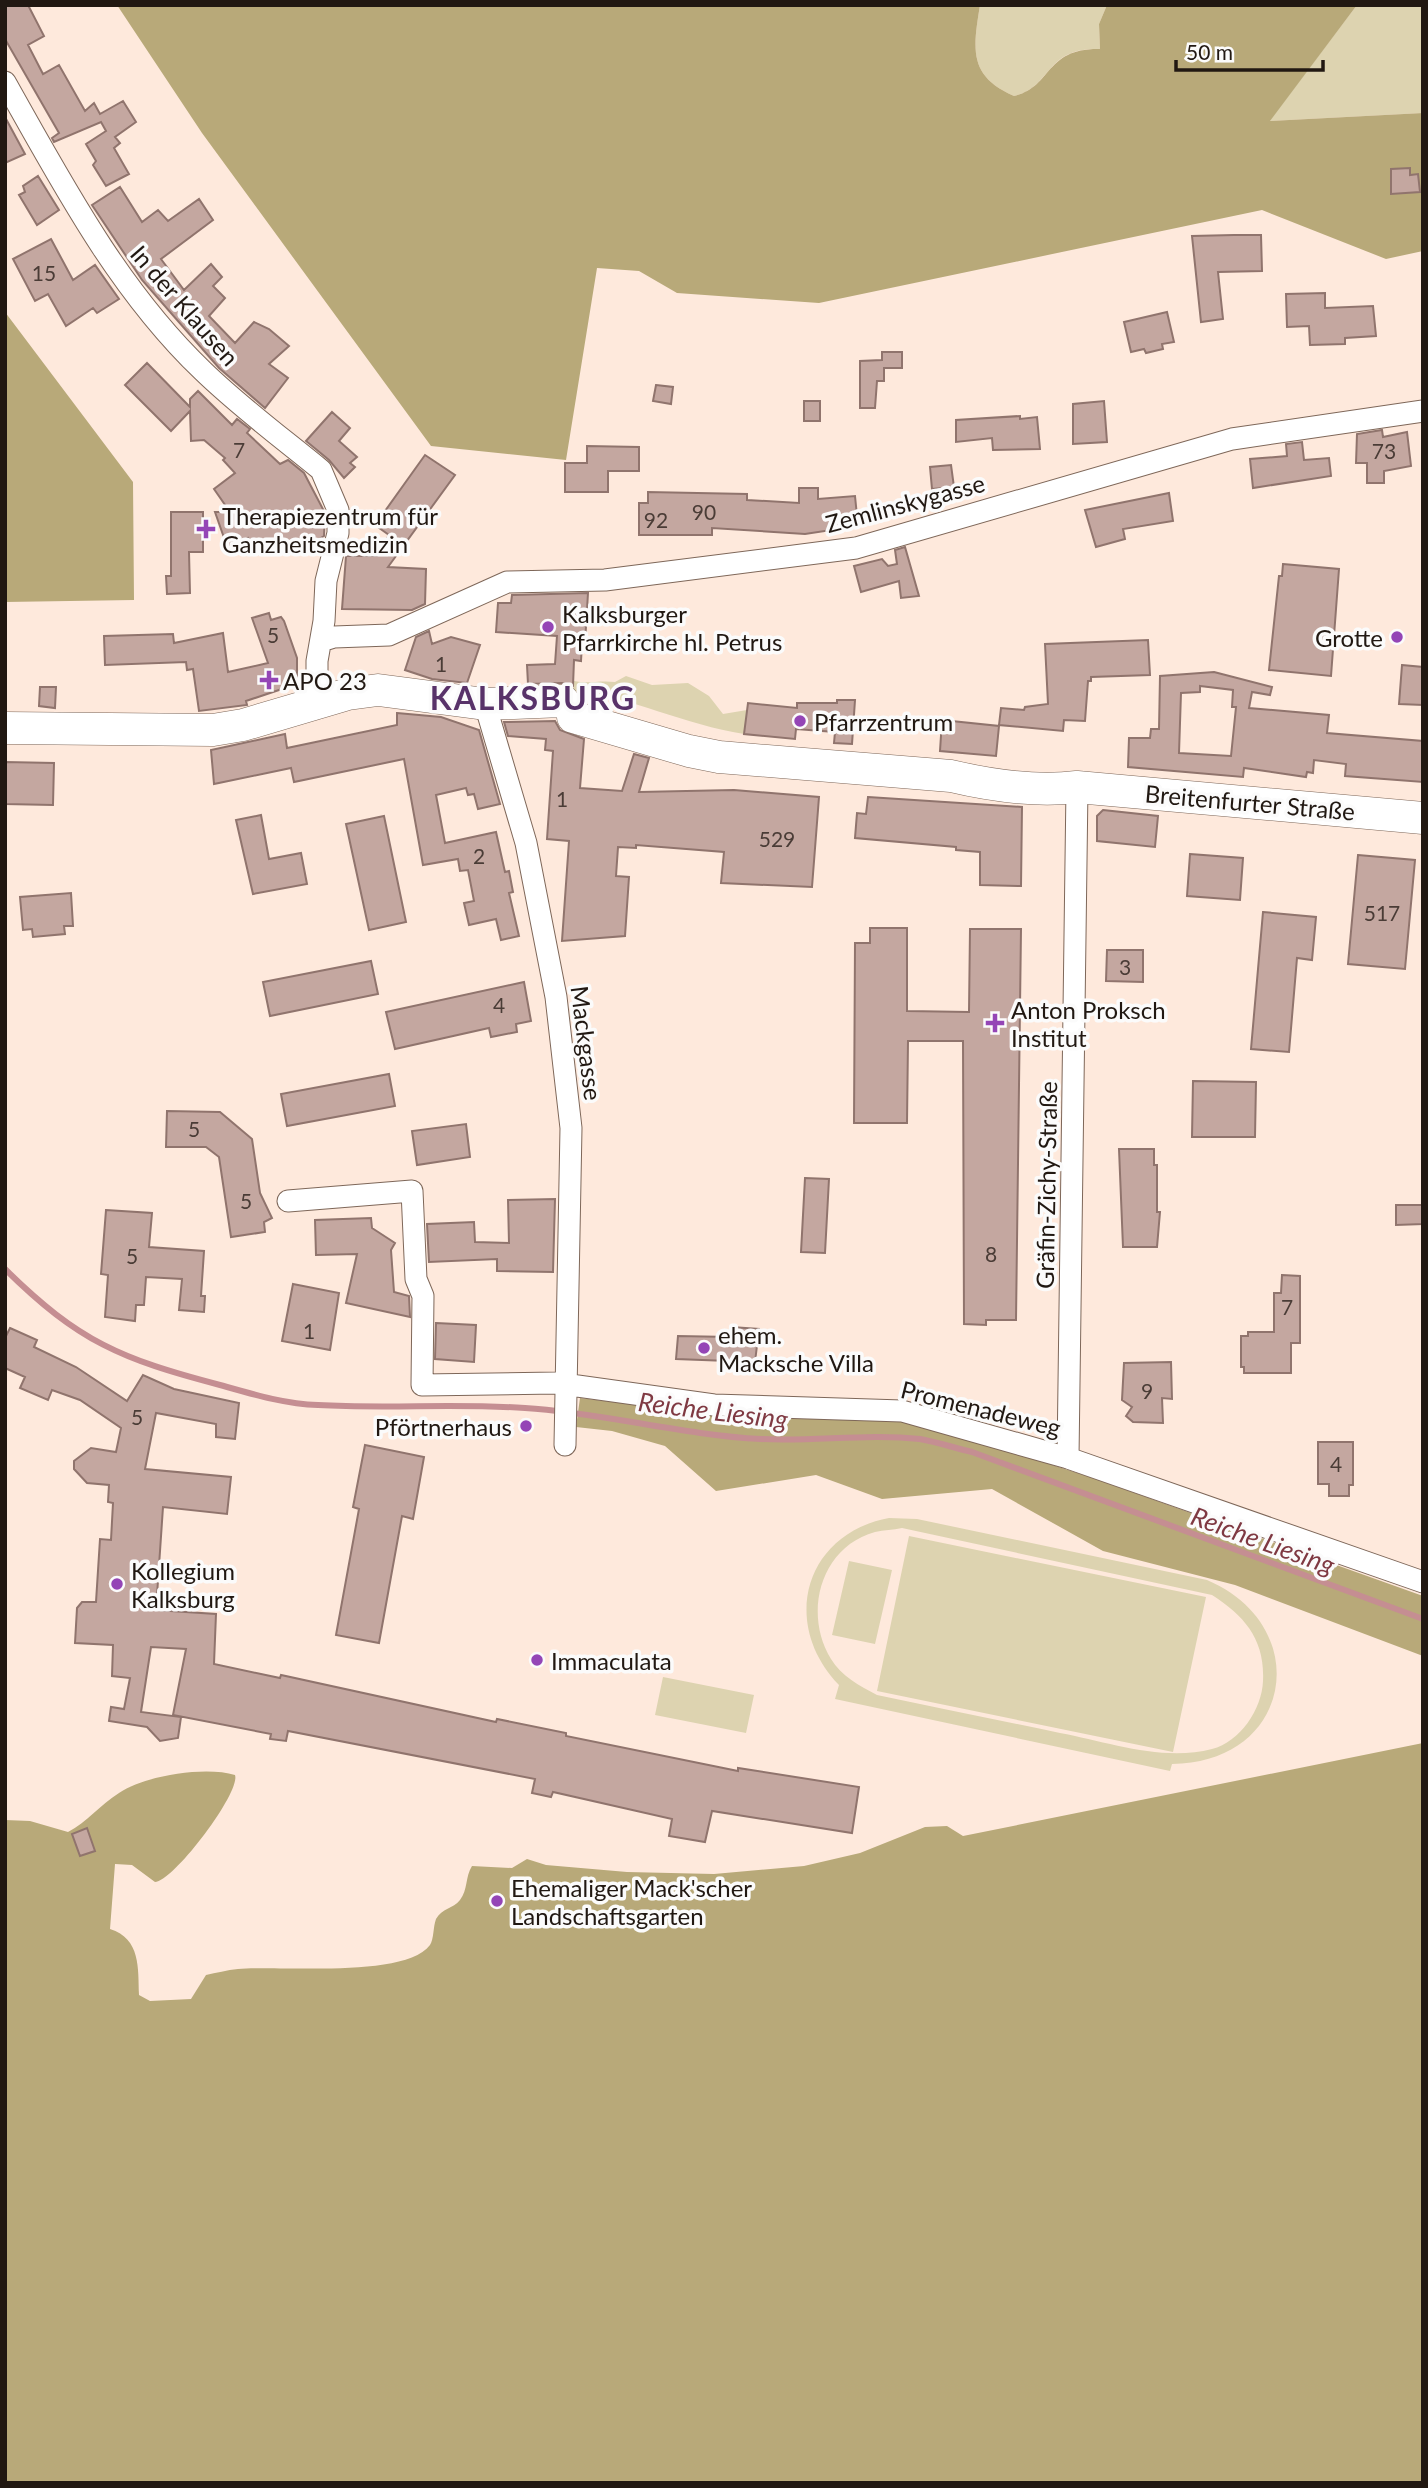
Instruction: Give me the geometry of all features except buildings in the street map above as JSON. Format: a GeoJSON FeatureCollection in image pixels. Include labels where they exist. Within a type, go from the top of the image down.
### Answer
{"type":"FeatureCollection","features":[{"type":"Feature","properties":{"kind":"main road","name":"Breitenfurter Straße"},"geometry":{"type":"LineString","coordinates":[[5,728],[213,730],[317,705],[348,694],[378,690],[485,705],[568,708],[634,715],[764,759],[951,776],[983,784],[1030,789],[1077,787],[1423,817]]}},
{"type":"Feature","properties":{"kind":"street","name":"In der Klausen"},"geometry":{"type":"LineString","coordinates":[[5,82],[58,176],[126,283],[202,371],[321,471],[338,510],[338,533],[326,581],[317,705]]}},
{"type":"Feature","properties":{"kind":"street","name":"Zemlinskygasse"},"geometry":{"type":"LineString","coordinates":[[321,642],[334,637],[389,635],[507,582],[589,581],[856,548],[1232,439],[1423,411]]}},
{"type":"Feature","properties":{"kind":"street","name":"Mackgasse"},"geometry":{"type":"LineString","coordinates":[[485,705],[526,843],[556,997],[571,1128],[566,1435]]}},
{"type":"Feature","properties":{"kind":"street","name":"Gräfin-Zichy-Straße"},"geometry":{"type":"LineString","coordinates":[[1068,1458],[1077,787]]}},
{"type":"Feature","properties":{"kind":"street","name":"Promenadeweg"},"geometry":{"type":"LineString","coordinates":[[289,1201],[411,1191],[416,1279],[423,1296],[422,1385],[568,1390],[714,1405],[902,1411],[1068,1458],[1423,1582]]}},
{"type":"Feature","properties":{"kind":"shaded area"},"geometry":{"type":"Polygon","coordinates":[[[117,5],[980,5],[976,35],[977,60],[988,80],[1014,96],[1036,85],[1058,61],[1068,55],[1082,50],[1100,49],[1099,24],[1107,5],[1357,5],[1270,121],[1423,113],[1423,251],[1386,259],[1262,210],[819,303],[677,293],[639,271],[597,268],[566,460],[431,446],[202,133],[117,5]]]}},
{"type":"Feature","properties":{"kind":"shaded area"},"geometry":{"type":"Polygon","coordinates":[[[980,5],[1107,5],[1099,24],[1100,49],[1068,54],[1036,85],[1014,96],[988,80],[981,70],[976,48],[980,5]]]}},
{"type":"Feature","properties":{"kind":"shaded area"},"geometry":{"type":"Polygon","coordinates":[[[1357,5],[1423,5],[1423,113],[1269,121],[1357,5]]]}},
{"type":"Feature","properties":{"kind":"shaded area"},"geometry":{"type":"Polygon","coordinates":[[[5,312],[133,482],[134,600],[5,602],[5,312]]]}},
{"type":"Feature","properties":{"kind":"shaded area"},"geometry":{"type":"Polygon","coordinates":[[[626,676],[652,685],[688,683],[709,696],[723,714],[747,710],[744,734],[616,699],[573,691],[574,681],[615,682],[626,676]]]}},
{"type":"Feature","properties":{"kind":"shaded area"},"geometry":{"type":"Polygon","coordinates":[[[580,1398],[714,1414],[919,1422],[1093,1478],[1423,1596],[1423,1656],[1235,1585],[1103,1551],[992,1489],[882,1499],[816,1475],[716,1491],[665,1446],[612,1431],[576,1427],[580,1398]]]}},
{"type":"Feature","properties":{"kind":"shaded area"},"geometry":{"type":"Polygon","coordinates":[[[889,1518],[917,1519],[1207,1580],[1241,1601],[1264,1628],[1275,1658],[1275,1689],[1265,1717],[1244,1741],[1213,1758],[1172,1764],[1170,1771],[835,1699],[839,1685],[821,1661],[810,1635],[806,1610],[810,1585],[820,1562],[837,1542],[860,1527],[889,1518]],[[902,1528],[875,1532],[856,1540],[841,1552],[822,1584],[818,1622],[823,1641],[835,1665],[851,1680],[877,1695],[1136,1749],[1193,1752],[1212,1749],[1232,1739],[1248,1723],[1262,1692],[1261,1653],[1251,1630],[1212,1595],[902,1528]]]}},
{"type":"Feature","properties":{"kind":"shaded area"},"geometry":{"type":"Polygon","coordinates":[[[909,1536],[1206,1597],[1173,1752],[877,1691],[909,1536]]]}},
{"type":"Feature","properties":{"kind":"shaded area"},"geometry":{"type":"Polygon","coordinates":[[[849,1561],[892,1570],[875,1644],[832,1635],[849,1561]]]}},
{"type":"Feature","properties":{"kind":"shaded area"},"geometry":{"type":"Polygon","coordinates":[[[663,1677],[754,1695],[746,1733],[655,1715],[663,1677]]]}},
{"type":"Feature","properties":{"kind":"shaded area"},"geometry":{"type":"Polygon","coordinates":[[[1423,1743],[1423,2483],[5,2483],[5,1820],[30,1821],[68,1832],[119,1793],[144,1781],[208,1771],[235,1775],[228,1799],[217,1816],[190,1852],[164,1878],[155,1882],[132,1865],[115,1864],[110,1929],[120,1934],[133,1947],[138,1965],[139,1995],[150,2001],[191,1999],[206,1975],[226,1971],[369,1966],[395,1963],[416,1956],[430,1945],[438,1915],[463,1896],[472,1866],[512,1868],[527,1859],[546,1865],[627,1872],[714,1874],[804,1866],[860,1853],[925,1827],[947,1826],[963,1836],[1423,1743]]]}},
{"type":"Feature","properties":{"kind":"waterway","name":"Reiche Liesing"},"geometry":{"type":"LineString","coordinates":[[5,1269],[56,1314],[103,1345],[185,1376],[256,1395],[318,1405],[525,1408],[761,1439],[920,1439],[972,1452],[1423,1619]]}},
{"type":"Feature","properties":{"kind":"place","name":"Therapiezentrum für Ganzheitsmedizin"},"geometry":{"type":"Point","coordinates":[206,529]}},
{"type":"Feature","properties":{"kind":"place","name":"Kalksburger Pfarrkirche hl. Petrus"},"geometry":{"type":"Point","coordinates":[548,627]}},
{"type":"Feature","properties":{"kind":"place","name":"Grotte"},"geometry":{"type":"Point","coordinates":[1397,637]}},
{"type":"Feature","properties":{"kind":"place","name":"APO 23"},"geometry":{"type":"Point","coordinates":[269,680]}},
{"type":"Feature","properties":{"kind":"place","name":"Pfarrzentrum"},"geometry":{"type":"Point","coordinates":[800,721]}},
{"type":"Feature","properties":{"kind":"place","name":"Anton Proksch Institut"},"geometry":{"type":"Point","coordinates":[995,1023]}},
{"type":"Feature","properties":{"kind":"place","name":"ehem. Macksche Villa"},"geometry":{"type":"Point","coordinates":[704,1348]}},
{"type":"Feature","properties":{"kind":"place","name":"Pförtnerhaus"},"geometry":{"type":"Point","coordinates":[526,1426]}},
{"type":"Feature","properties":{"kind":"place","name":"Kollegium Kalksburg"},"geometry":{"type":"Point","coordinates":[117,1584]}},
{"type":"Feature","properties":{"kind":"place","name":"Immaculata"},"geometry":{"type":"Point","coordinates":[537,1660]}},
{"type":"Feature","properties":{"kind":"place","name":"Ehemaliger Mack'scher Landschaftsgarten"},"geometry":{"type":"Point","coordinates":[497,1901]}},
{"type":"Feature","properties":{"kind":"district","name":"KALKSBURG"},"geometry":{"type":"Point","coordinates":[533,697]}}]}
